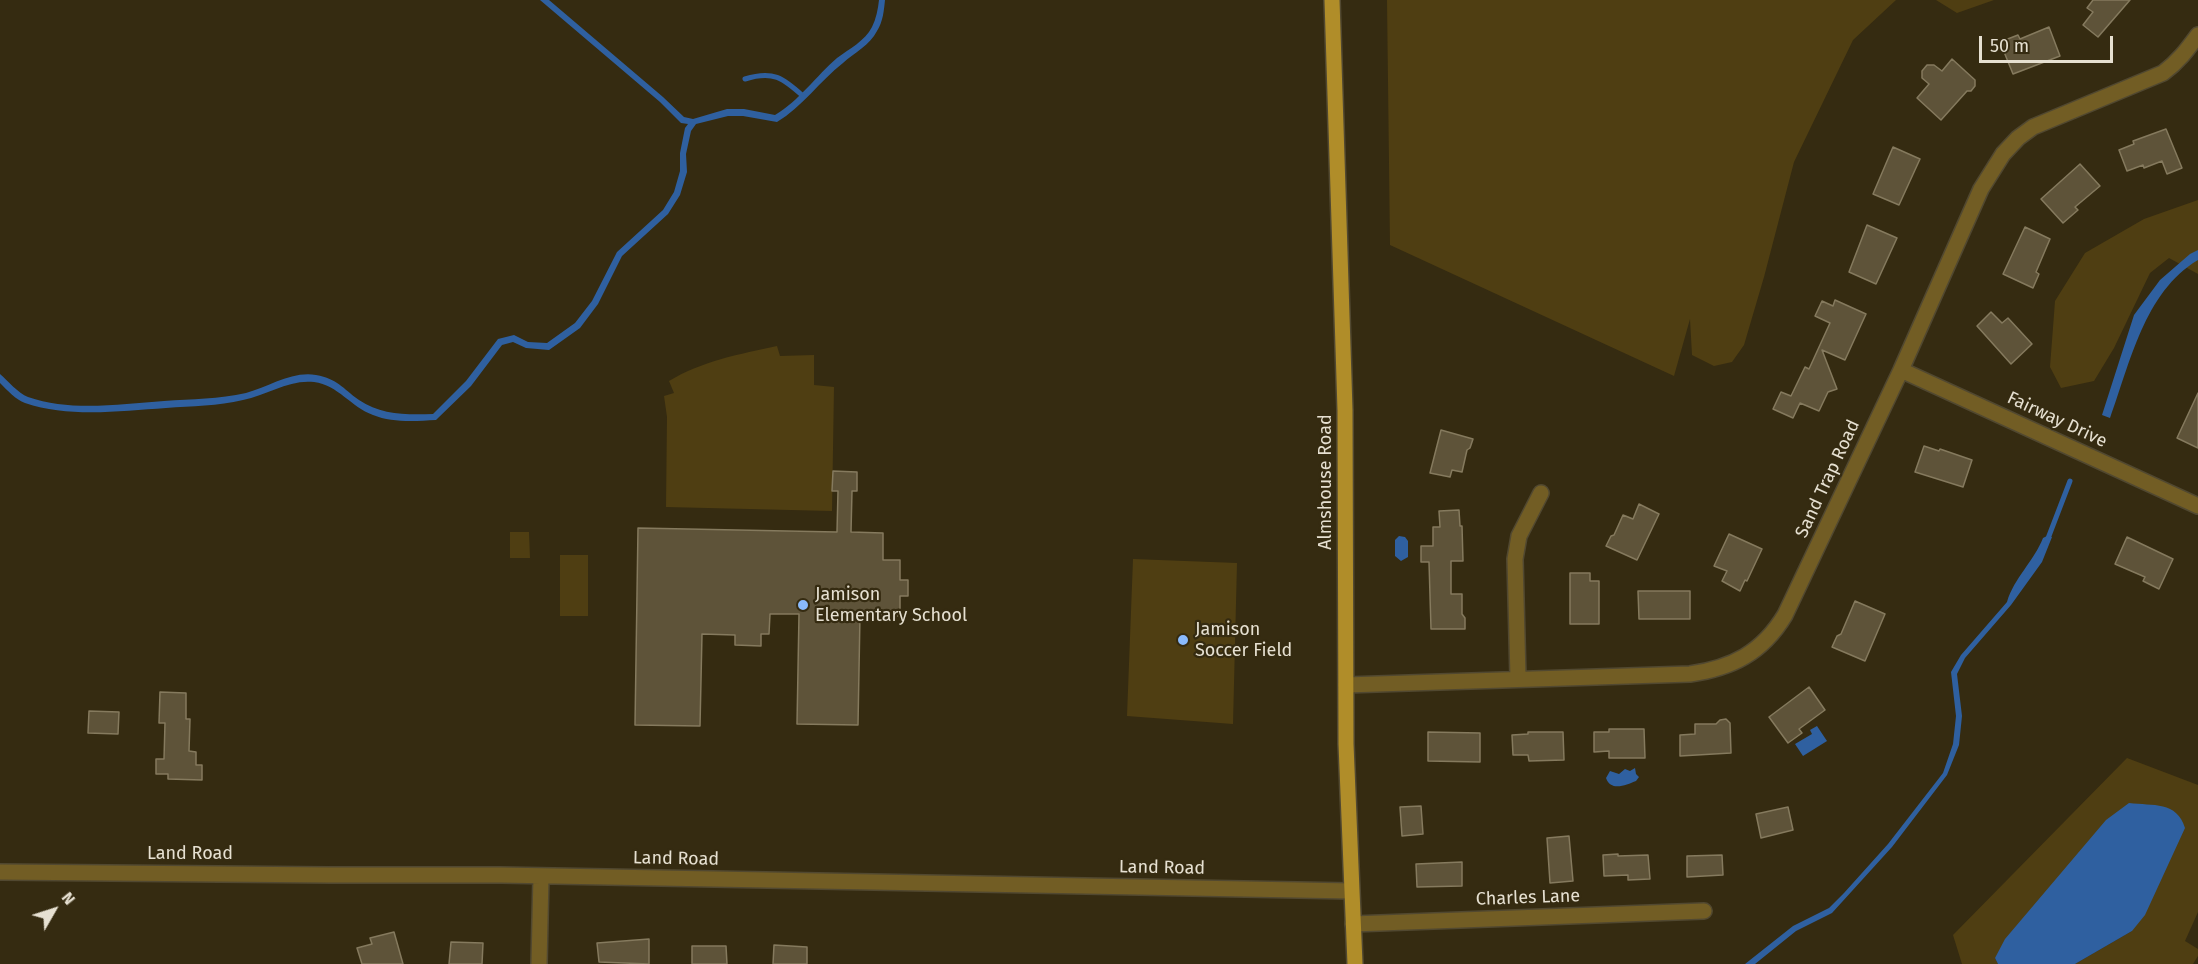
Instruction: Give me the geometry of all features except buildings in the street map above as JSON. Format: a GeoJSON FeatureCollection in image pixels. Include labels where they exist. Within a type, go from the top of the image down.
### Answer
{"type":"FeatureCollection","features":[{"type":"Feature","properties":{"kind":"main road","name":"Almshouse Road"},"geometry":{"type":"LineString","coordinates":[[1332,0],[1345,410],[1346,744],[1355,964]]}},
{"type":"Feature","properties":{"kind":"street","name":"Sand Trap Road"},"geometry":{"type":"LineString","coordinates":[[1346,685],[1690,674],[1713,670],[1736,662],[1764,643],[1785,615],[1901,370],[1981,189],[1994,166],[2010,145],[2040,124],[2163,73],[2183,57],[2198,35]]}},
{"type":"Feature","properties":{"kind":"street","name":"Fairway Drive"},"geometry":{"type":"LineString","coordinates":[[1901,370],[2198,506]]}},
{"type":"Feature","properties":{"kind":"street"},"geometry":{"type":"LineString","coordinates":[[1518,678],[1516,552],[1522,527],[1541,493]]}},
{"type":"Feature","properties":{"kind":"street","name":"Land Road"},"geometry":{"type":"LineString","coordinates":[[0,872],[541,876],[1351,891]]}},
{"type":"Feature","properties":{"kind":"street"},"geometry":{"type":"LineString","coordinates":[[539,964],[541,876]]}},
{"type":"Feature","properties":{"kind":"street","name":"Charles Lane"},"geometry":{"type":"LineString","coordinates":[[1353,924],[1704,911]]}},
{"type":"Feature","properties":{"kind":"shaded area"},"geometry":{"type":"Polygon","coordinates":[[[1387,0],[1896,0],[1853,40],[1794,162],[1744,345],[1732,362],[1714,366],[1692,355],[1690,319],[1674,376],[1390,245],[1387,0]]]}},
{"type":"Feature","properties":{"kind":"shaded area"},"geometry":{"type":"Polygon","coordinates":[[[1936,0],[1994,0],[1957,13],[1936,0]]]}},
{"type":"Feature","properties":{"kind":"shaded area"},"geometry":{"type":"Polygon","coordinates":[[[2198,200],[2198,274],[2169,258],[2150,273],[2114,348],[2094,381],[2061,388],[2050,367],[2055,301],[2085,253],[2144,219],[2198,200]]]}},
{"type":"Feature","properties":{"kind":"shaded area"},"geometry":{"type":"Polygon","coordinates":[[[777,346],[780,356],[814,355],[814,385],[834,387],[832,511],[666,507],[667,417],[664,396],[674,393],[669,381],[708,363],[777,346]]]}},
{"type":"Feature","properties":{"kind":"shaded area"},"geometry":{"type":"Polygon","coordinates":[[[510,532],[529,532],[530,558],[510,558],[510,532]]]}},
{"type":"Feature","properties":{"kind":"shaded area"},"geometry":{"type":"Polygon","coordinates":[[[560,555],[588,555],[588,616],[560,616],[560,555]]]}},
{"type":"Feature","properties":{"kind":"shaded area","name":"Jamison Soccer Field"},"geometry":{"type":"Polygon","coordinates":[[[1133,559],[1237,563],[1233,724],[1127,716],[1133,559]]]}},
{"type":"Feature","properties":{"kind":"shaded area"},"geometry":{"type":"Polygon","coordinates":[[[2127,758],[2198,785],[2198,912],[2185,941],[2198,949],[2198,956],[2193,964],[2075,964],[2132,931],[1995,958],[1998,964],[1962,964],[1953,935],[2127,758]]]}},
{"type":"Feature","properties":{"kind":"water"},"geometry":{"type":"Polygon","coordinates":[[[540,0],[549,0],[684,117],[693,119],[727,109],[744,109],[775,115],[792,103],[837,58],[865,36],[875,21],[879,0],[885,0],[881,24],[874,36],[795,109],[777,122],[743,116],[728,116],[696,124],[691,131],[686,154],[687,172],[680,195],[668,214],[622,256],[598,304],[580,328],[549,350],[526,348],[513,342],[502,345],[471,386],[436,420],[404,421],[380,418],[358,407],[330,387],[314,382],[296,383],[252,398],[224,404],[95,412],[59,411],[25,403],[0,383],[0,374],[28,397],[44,402],[96,406],[226,397],[246,393],[289,377],[307,374],[335,382],[359,400],[376,409],[404,414],[433,414],[466,381],[498,339],[514,335],[528,342],[547,343],[575,323],[592,301],[617,252],[663,210],[674,192],[680,171],[680,153],[685,128],[688,124],[681,123],[660,102],[540,0]]]}},
{"type":"Feature","properties":{"kind":"water"},"geometry":{"type":"Polygon","coordinates":[[[2198,250],[2198,260],[2164,291],[2152,310],[2132,353],[2110,418],[2102,415],[2134,315],[2160,280],[2190,254],[2198,250]]]}},
{"type":"Feature","properties":{"kind":"water"},"geometry":{"type":"Polygon","coordinates":[[[1399,536],[1405,537],[1408,541],[1408,557],[1401,561],[1395,556],[1395,540],[1399,536]]]}},
{"type":"Feature","properties":{"kind":"water"},"geometry":{"type":"Polygon","coordinates":[[[2052,537],[2042,562],[2011,605],[1965,658],[1957,674],[1962,716],[1959,745],[1947,775],[1892,847],[1832,913],[1796,931],[1755,964],[1745,964],[1793,926],[1829,908],[1888,844],[1943,773],[1953,744],[1956,716],[1951,672],[1961,655],[2007,602],[2014,585],[2043,538],[2052,537]]]}},
{"type":"Feature","properties":{"kind":"water"},"geometry":{"type":"Polygon","coordinates":[[[1817,726],[1827,741],[1803,756],[1795,744],[1812,734],[1810,730],[1817,726]]]}},
{"type":"Feature","properties":{"kind":"water"},"geometry":{"type":"Polygon","coordinates":[[[1635,768],[1639,777],[1628,784],[1611,785],[1606,778],[1610,771],[1619,774],[1625,769],[1630,771],[1635,768]]]}},
{"type":"Feature","properties":{"kind":"water"},"geometry":{"type":"Polygon","coordinates":[[[2129,803],[2170,809],[2181,819],[2185,828],[2145,915],[2132,931],[2075,964],[1998,964],[1995,958],[2005,939],[2106,820],[2129,803]]]}},
{"type":"Feature","properties":{"kind":"waterway"},"geometry":{"type":"LineString","coordinates":[[745,79],[763,75],[777,77],[803,96]]}},
{"type":"Feature","properties":{"kind":"waterway"},"geometry":{"type":"LineString","coordinates":[[2047,541],[2070,481]]}},
{"type":"Feature","properties":{"kind":"place","name":"Jamison Elementary School"},"geometry":{"type":"Point","coordinates":[803,605]}},
{"type":"Feature","properties":{"kind":"place","name":"Jamison Soccer Field"},"geometry":{"type":"Point","coordinates":[1183,640]}}]}
